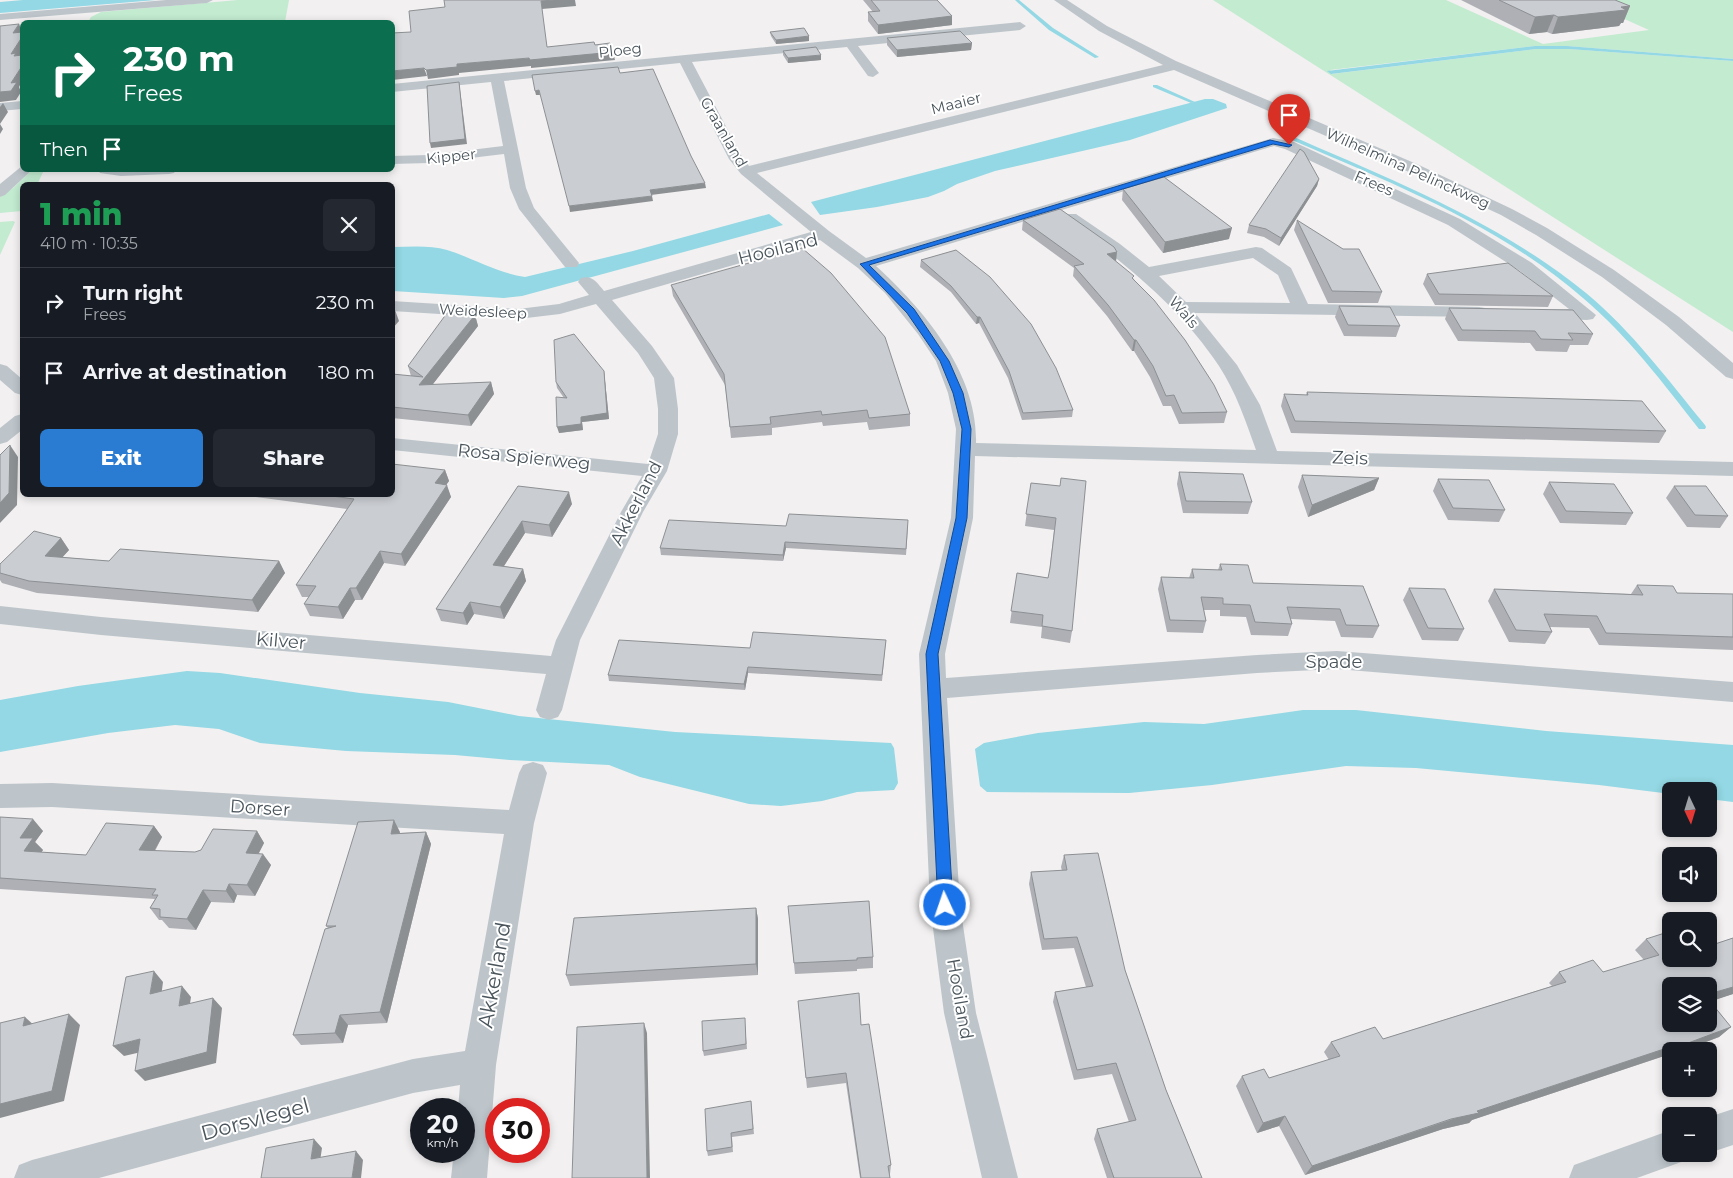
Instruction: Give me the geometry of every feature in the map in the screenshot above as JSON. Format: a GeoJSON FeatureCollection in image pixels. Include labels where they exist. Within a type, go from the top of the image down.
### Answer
{"type":"FeatureCollection","features":[{"type":"Feature","properties":{"kind":"street"},"geometry":{"type":"LineString","coordinates":[[0,18],[208,0]]}},
{"type":"Feature","properties":{"kind":"street","name":"Wilhelmina Pelinckweg"},"geometry":{"type":"LineString","coordinates":[[1060,0],[1124,41],[1174,66],[1470,194],[1523,221],[1636,292],[1692,335],[1733,373]]}},
{"type":"Feature","properties":{"kind":"street"},"geometry":{"type":"LineString","coordinates":[[83,20],[89,10]]}},
{"type":"Feature","properties":{"kind":"street","name":"Ploeg"},"geometry":{"type":"LineString","coordinates":[[395,88],[1020,26]]}},
{"type":"Feature","properties":{"kind":"street"},"geometry":{"type":"LineString","coordinates":[[850,44],[873,73]]}},
{"type":"Feature","properties":{"kind":"street","name":"Graanland"},"geometry":{"type":"LineString","coordinates":[[684,59],[734,156],[746,171],[823,234]]}},
{"type":"Feature","properties":{"kind":"street","name":"Maaier"},"geometry":{"type":"LineString","coordinates":[[746,171],[1174,66]]}},
{"type":"Feature","properties":{"kind":"street"},"geometry":{"type":"LineString","coordinates":[[497,78],[518,188],[528,209],[571,263]]}},
{"type":"Feature","properties":{"kind":"street"},"geometry":{"type":"LineString","coordinates":[[0,107],[20,105]]}},
{"type":"Feature","properties":{"kind":"street","name":"Frees"},"geometry":{"type":"LineString","coordinates":[[864,264],[1273,142],[1289,145],[1454,222],[1526,267],[1587,315],[1528,313]]}},
{"type":"Feature","properties":{"kind":"street","name":"Kipper"},"geometry":{"type":"LineString","coordinates":[[395,160],[429,159],[510,149]]}},
{"type":"Feature","properties":{"kind":"street"},"geometry":{"type":"LineString","coordinates":[[0,192],[22,172]]}},
{"type":"Feature","properties":{"kind":"street","name":"Wals"},"geometry":{"type":"LineString","coordinates":[[1054,206],[1114,247],[1146,273],[1181,307],[1228,364],[1250,405],[1270,456]]}},
{"type":"Feature","properties":{"kind":"street","name":"Hooiland"},"geometry":{"type":"LineString","coordinates":[[594,290],[823,234],[864,264],[891,289],[910,311],[945,361],[958,393],[966,429],[967,448],[962,518],[932,654],[945,905],[960,1013],[1000,1178]]}},
{"type":"Feature","properties":{"kind":"street"},"geometry":{"type":"LineString","coordinates":[[1146,273],[1256,252],[1285,272],[1301,308]]}},
{"type":"Feature","properties":{"kind":"street","name":"Weidesleep"},"geometry":{"type":"LineString","coordinates":[[395,306],[535,314],[560,309],[594,290]]}},
{"type":"Feature","properties":{"kind":"street","name":"Akkerland"},"geometry":{"type":"LineString","coordinates":[[549,710],[568,640],[632,512],[656,471],[668,434],[668,409],[664,378],[645,350],[594,290]]}},
{"type":"Feature","properties":{"kind":"street"},"geometry":{"type":"LineString","coordinates":[[1181,307],[1498,313]]}},
{"type":"Feature","properties":{"kind":"street"},"geometry":{"type":"LineString","coordinates":[[0,370],[20,387]]}},
{"type":"Feature","properties":{"kind":"street"},"geometry":{"type":"LineString","coordinates":[[0,438],[20,422]]}},
{"type":"Feature","properties":{"kind":"street","name":"Rosa Spierweg"},"geometry":{"type":"LineString","coordinates":[[395,444],[656,471]]}},
{"type":"Feature","properties":{"kind":"street","name":"Zeis"},"geometry":{"type":"LineString","coordinates":[[967,448],[1733,469]]}},
{"type":"Feature","properties":{"kind":"street","name":"Kilver"},"geometry":{"type":"LineString","coordinates":[[0,615],[101,626],[562,666]]}},
{"type":"Feature","properties":{"kind":"street","name":"Spade"},"geometry":{"type":"LineString","coordinates":[[934,689],[1257,664],[1337,660],[1733,692]]}},
{"type":"Feature","properties":{"kind":"street","name":"Akkerland"},"geometry":{"type":"LineString","coordinates":[[469,1178],[479,1065],[520,823],[533,773]]}},
{"type":"Feature","properties":{"kind":"street","name":"Dorser"},"geometry":{"type":"LineString","coordinates":[[0,796],[52,795],[520,823]]}},
{"type":"Feature","properties":{"kind":"street","name":"Dorsvlegel"},"geometry":{"type":"LineString","coordinates":[[32,1178],[413,1076],[479,1065]]}},
{"type":"Feature","properties":{"kind":"street"},"geometry":{"type":"LineString","coordinates":[[1717,1132],[1733,1126]]}},
{"type":"Feature","properties":{"kind":"street"},"geometry":{"type":"LineString","coordinates":[[1587,1178],[1662,1151]]}},
{"type":"Feature","properties":{"kind":"green space"},"geometry":{"type":"Polygon","coordinates":[[[238,0],[289,0],[285,20],[89,20],[101,12],[238,0]]]}},
{"type":"Feature","properties":{"kind":"green space"},"geometry":{"type":"Polygon","coordinates":[[[1213,0],[1446,0],[1543,44],[1649,30],[1582,0],[1733,0],[1733,59],[1567,46],[1535,46],[1330,70],[1332,74],[1536,49],[1569,49],[1733,61],[1733,332],[1213,0]]]}},
{"type":"Feature","properties":{"kind":"green space"},"geometry":{"type":"Polygon","coordinates":[[[30,172],[43,172],[38,182],[20,182],[20,211],[0,213],[0,197],[30,172]]]}},
{"type":"Feature","properties":{"kind":"green space"},"geometry":{"type":"Polygon","coordinates":[[[0,222],[15,222],[0,255],[0,222]]]}},
{"type":"Feature","properties":{"kind":"water"},"geometry":{"type":"Polygon","coordinates":[[[23,0],[156,0],[0,13],[0,2],[23,0]]]}},
{"type":"Feature","properties":{"kind":"water"},"geometry":{"type":"Polygon","coordinates":[[[1535,46],[1567,46],[1733,59],[1733,61],[1569,49],[1536,49],[1331,74],[1327,71],[1535,46]]]}},
{"type":"Feature","properties":{"kind":"water"},"geometry":{"type":"Polygon","coordinates":[[[1205,99],[1213,99],[1226,104],[1227,108],[1130,140],[995,171],[957,184],[928,197],[820,215],[811,202],[1205,99]]]}},
{"type":"Feature","properties":{"kind":"water"},"geometry":{"type":"Polygon","coordinates":[[[769,214],[783,225],[522,296],[504,298],[395,291],[395,247],[440,248],[495,269],[525,277],[633,251],[769,214]]]}},
{"type":"Feature","properties":{"kind":"water"},"geometry":{"type":"Polygon","coordinates":[[[187,671],[220,673],[360,693],[448,702],[519,716],[675,732],[891,743],[894,748],[898,783],[894,790],[857,792],[822,801],[781,806],[749,804],[640,777],[609,765],[455,755],[346,751],[260,743],[219,729],[175,725],[108,733],[0,752],[0,700],[78,686],[187,671]]]}},
{"type":"Feature","properties":{"kind":"water"},"geometry":{"type":"Polygon","coordinates":[[[1303,710],[1356,710],[1546,731],[1733,745],[1733,802],[1718,800],[1718,782],[1662,782],[1662,793],[1416,768],[1346,766],[1212,785],[1129,793],[987,792],[980,786],[975,749],[984,743],[1038,733],[1144,722],[1204,724],[1303,710]]]}},
{"type":"Feature","properties":{"kind":"building"},"geometry":{"type":"Polygon","coordinates":[[[444,0],[554,0],[541,1],[547,47],[594,42],[595,45],[610,43],[613,52],[530,60],[529,58],[457,64],[457,67],[426,70],[424,68],[395,71],[395,33],[411,32],[409,11],[445,7],[444,0]]]}},
{"type":"Feature","properties":{"kind":"building"},"geometry":{"type":"Polygon","coordinates":[[[871,0],[937,0],[952,16],[878,25],[868,12],[880,11],[871,0]]]}},
{"type":"Feature","properties":{"kind":"building"},"geometry":{"type":"Polygon","coordinates":[[[1499,0],[1615,0],[1630,6],[1621,7],[1626,10],[1558,17],[1554,15],[1535,17],[1499,0]]]}},
{"type":"Feature","properties":{"kind":"building"},"geometry":{"type":"Polygon","coordinates":[[[19,24],[13,33],[20,32],[20,40],[11,54],[16,53],[14,56],[20,55],[20,69],[11,83],[17,82],[11,91],[0,92],[0,26],[19,24]]]}},
{"type":"Feature","properties":{"kind":"building"},"geometry":{"type":"Polygon","coordinates":[[[804,28],[809,36],[776,40],[770,32],[804,28]]]}},
{"type":"Feature","properties":{"kind":"building"},"geometry":{"type":"Polygon","coordinates":[[[960,31],[972,43],[897,50],[887,38],[960,31]]]}},
{"type":"Feature","properties":{"kind":"building"},"geometry":{"type":"Polygon","coordinates":[[[816,47],[821,55],[788,58],[783,51],[816,47]]]}},
{"type":"Feature","properties":{"kind":"building"},"geometry":{"type":"Polygon","coordinates":[[[618,67],[620,73],[653,69],[691,156],[705,183],[650,190],[652,196],[569,206],[539,90],[535,91],[532,75],[618,67]]]}},
{"type":"Feature","properties":{"kind":"building"},"geometry":{"type":"Polygon","coordinates":[[[459,82],[465,139],[430,143],[427,86],[459,82]]]}},
{"type":"Feature","properties":{"kind":"building"},"geometry":{"type":"Polygon","coordinates":[[[1300,149],[1304,152],[1319,179],[1281,238],[1266,229],[1249,225],[1300,149]]]}},
{"type":"Feature","properties":{"kind":"building"},"geometry":{"type":"Polygon","coordinates":[[[1164,177],[1232,228],[1165,242],[1123,189],[1164,177]]]}},
{"type":"Feature","properties":{"kind":"building"},"geometry":{"type":"Polygon","coordinates":[[[1060,209],[1114,247],[1117,252],[1107,254],[1134,276],[1132,278],[1154,300],[1185,340],[1214,385],[1227,412],[1182,413],[1174,395],[1166,396],[1153,366],[1136,340],[1134,340],[1108,305],[1074,266],[1084,264],[1023,220],[1060,209]]]}},
{"type":"Feature","properties":{"kind":"building"},"geometry":{"type":"Polygon","coordinates":[[[1297,220],[1343,249],[1359,249],[1382,292],[1332,291],[1297,220]]]}},
{"type":"Feature","properties":{"kind":"building"},"geometry":{"type":"Polygon","coordinates":[[[802,248],[831,273],[885,337],[910,414],[869,418],[867,410],[822,415],[821,411],[770,417],[771,424],[730,427],[724,374],[671,285],[802,248]]]}},
{"type":"Feature","properties":{"kind":"building"},"geometry":{"type":"Polygon","coordinates":[[[956,250],[990,277],[1031,324],[1056,368],[1073,410],[1023,413],[1009,371],[980,317],[977,317],[951,286],[921,260],[956,250]]]}},
{"type":"Feature","properties":{"kind":"building"},"geometry":{"type":"Polygon","coordinates":[[[1508,263],[1553,296],[1439,294],[1427,274],[1508,263]]]}},
{"type":"Feature","properties":{"kind":"building"},"geometry":{"type":"Polygon","coordinates":[[[1339,306],[1390,307],[1400,326],[1348,325],[1339,306]]]}},
{"type":"Feature","properties":{"kind":"building"},"geometry":{"type":"Polygon","coordinates":[[[1449,308],[1573,310],[1593,334],[1568,333],[1573,340],[1541,339],[1535,331],[1462,330],[1449,308]]]}},
{"type":"Feature","properties":{"kind":"building"},"geometry":{"type":"Polygon","coordinates":[[[447,313],[475,315],[419,385],[491,382],[468,415],[395,407],[395,374],[423,377],[408,366],[447,313]]]}},
{"type":"Feature","properties":{"kind":"building"},"geometry":{"type":"Polygon","coordinates":[[[574,334],[604,371],[607,413],[581,417],[581,424],[557,427],[556,397],[567,398],[556,382],[554,340],[574,334]]]}},
{"type":"Feature","properties":{"kind":"building"},"geometry":{"type":"Polygon","coordinates":[[[1307,392],[1642,401],[1666,431],[1295,421],[1284,394],[1308,395],[1307,392]]]}},
{"type":"Feature","properties":{"kind":"building"},"geometry":{"type":"Polygon","coordinates":[[[10,445],[9,493],[0,503],[0,455],[10,445]]]}},
{"type":"Feature","properties":{"kind":"building"},"geometry":{"type":"Polygon","coordinates":[[[395,464],[445,470],[435,483],[447,485],[401,554],[380,551],[356,588],[350,588],[338,607],[304,604],[316,586],[296,585],[354,499],[340,497],[395,497],[395,464]]]}},
{"type":"Feature","properties":{"kind":"building"},"geometry":{"type":"Polygon","coordinates":[[[1179,472],[1243,474],[1252,502],[1186,501],[1179,472]]]}},
{"type":"Feature","properties":{"kind":"building"},"geometry":{"type":"Polygon","coordinates":[[[1302,475],[1379,478],[1312,505],[1302,475]]]}},
{"type":"Feature","properties":{"kind":"building"},"geometry":{"type":"Polygon","coordinates":[[[1061,478],[1086,481],[1072,631],[1042,626],[1043,615],[1011,611],[1017,573],[1048,578],[1050,568],[1056,518],[1026,514],[1031,483],[1060,486],[1061,478]]]}},
{"type":"Feature","properties":{"kind":"building"},"geometry":{"type":"Polygon","coordinates":[[[1438,479],[1489,480],[1505,510],[1453,508],[1438,479]]]}},
{"type":"Feature","properties":{"kind":"building"},"geometry":{"type":"Polygon","coordinates":[[[1549,482],[1614,484],[1633,513],[1566,511],[1549,482]]]}},
{"type":"Feature","properties":{"kind":"building"},"geometry":{"type":"Polygon","coordinates":[[[518,486],[569,492],[549,525],[522,521],[493,565],[523,569],[500,607],[470,602],[463,613],[436,609],[518,486]]]}},
{"type":"Feature","properties":{"kind":"building"},"geometry":{"type":"Polygon","coordinates":[[[1674,486],[1706,486],[1728,516],[1695,515],[1674,486]]]}},
{"type":"Feature","properties":{"kind":"building"},"geometry":{"type":"Polygon","coordinates":[[[789,514],[908,520],[906,549],[785,542],[783,555],[660,548],[669,520],[786,526],[789,514]]]}},
{"type":"Feature","properties":{"kind":"building"},"geometry":{"type":"Polygon","coordinates":[[[34,531],[61,538],[45,556],[109,561],[120,549],[279,561],[252,600],[29,581],[0,573],[0,564],[34,531]]]}},
{"type":"Feature","properties":{"kind":"building"},"geometry":{"type":"Polygon","coordinates":[[[1220,564],[1248,565],[1253,583],[1363,586],[1379,626],[1346,625],[1340,609],[1287,607],[1292,624],[1255,622],[1250,605],[1223,604],[1223,598],[1201,597],[1206,621],[1170,620],[1161,577],[1194,578],[1192,569],[1222,570],[1220,564]]]}},
{"type":"Feature","properties":{"kind":"building"},"geometry":{"type":"Polygon","coordinates":[[[1637,585],[1673,586],[1677,593],[1733,594],[1733,637],[1606,633],[1597,616],[1544,614],[1552,632],[1516,630],[1494,589],[1643,595],[1637,585]]]}},
{"type":"Feature","properties":{"kind":"building"},"geometry":{"type":"Polygon","coordinates":[[[1409,588],[1445,589],[1464,629],[1428,628],[1409,588]]]}},
{"type":"Feature","properties":{"kind":"building"},"geometry":{"type":"Polygon","coordinates":[[[753,632],[886,640],[882,675],[748,667],[744,684],[608,675],[619,640],[750,648],[753,632]]]}},
{"type":"Feature","properties":{"kind":"building"},"geometry":{"type":"Polygon","coordinates":[[[0,817],[33,819],[20,838],[33,838],[24,851],[86,855],[106,823],[154,826],[139,850],[195,852],[201,850],[213,829],[257,831],[246,853],[263,854],[247,885],[229,884],[226,891],[203,890],[187,919],[160,917],[160,909],[150,908],[158,895],[152,895],[156,889],[0,878],[0,817]]]}},
{"type":"Feature","properties":{"kind":"building"},"geometry":{"type":"Polygon","coordinates":[[[394,820],[391,834],[426,832],[380,1012],[340,1015],[335,1033],[293,1035],[325,929],[336,926],[326,926],[358,822],[394,820]]]}},
{"type":"Feature","properties":{"kind":"building"},"geometry":{"type":"Polygon","coordinates":[[[1098,853],[1125,970],[1166,1090],[1202,1178],[1114,1178],[1097,1129],[1136,1120],[1116,1063],[1077,1070],[1055,992],[1093,986],[1077,937],[1044,939],[1031,872],[1067,870],[1064,855],[1098,853]]]}},
{"type":"Feature","properties":{"kind":"building"},"geometry":{"type":"Polygon","coordinates":[[[869,901],[873,957],[857,958],[857,960],[794,963],[788,906],[869,901]]]}},
{"type":"Feature","properties":{"kind":"building"},"geometry":{"type":"Polygon","coordinates":[[[756,908],[756,964],[566,975],[574,918],[756,908]]]}},
{"type":"Feature","properties":{"kind":"building"},"geometry":{"type":"Polygon","coordinates":[[[1662,934],[1662,967],[1717,967],[1717,943],[1733,938],[1733,987],[1717,992],[1717,977],[1662,977],[1662,1032],[1717,1032],[1717,1010],[1731,1027],[1691,1042],[1662,1042],[1662,1050],[1477,1111],[1479,1113],[1451,1119],[1312,1166],[1285,1116],[1263,1123],[1242,1076],[1264,1069],[1269,1078],[1340,1056],[1331,1042],[1375,1027],[1383,1039],[1566,982],[1559,972],[1593,960],[1603,972],[1659,955],[1646,939],[1662,934]]]}},
{"type":"Feature","properties":{"kind":"building"},"geometry":{"type":"Polygon","coordinates":[[[154,971],[150,994],[182,986],[179,1006],[213,998],[207,1052],[135,1071],[140,1039],[113,1046],[126,977],[154,971]]]}},
{"type":"Feature","properties":{"kind":"building"},"geometry":{"type":"Polygon","coordinates":[[[859,993],[861,1025],[869,1024],[891,1165],[888,1166],[890,1178],[861,1178],[846,1073],[806,1078],[798,1001],[859,993]]]}},
{"type":"Feature","properties":{"kind":"building"},"geometry":{"type":"Polygon","coordinates":[[[69,1014],[52,1091],[0,1104],[0,1023],[25,1017],[23,1026],[69,1014]]]}},
{"type":"Feature","properties":{"kind":"building"},"geometry":{"type":"Polygon","coordinates":[[[745,1018],[746,1044],[703,1051],[702,1021],[745,1018]]]}},
{"type":"Feature","properties":{"kind":"building"},"geometry":{"type":"Polygon","coordinates":[[[644,1023],[647,1178],[572,1178],[577,1027],[644,1023]]]}},
{"type":"Feature","properties":{"kind":"building"},"geometry":{"type":"Polygon","coordinates":[[[751,1101],[753,1129],[731,1133],[732,1147],[707,1151],[705,1109],[751,1101]]]}},
{"type":"Feature","properties":{"kind":"building"},"geometry":{"type":"Polygon","coordinates":[[[314,1139],[311,1159],[356,1151],[352,1178],[261,1178],[266,1148],[314,1139]]]}},
{"type":"Feature","properties":{"kind":"waterway"},"geometry":{"type":"LineString","coordinates":[[1017,0],[1051,29],[1097,57]]}},
{"type":"Feature","properties":{"kind":"waterway"},"geometry":{"type":"LineString","coordinates":[[1155,86],[1193,102]]}},
{"type":"Feature","properties":{"kind":"waterway"},"geometry":{"type":"LineString","coordinates":[[1285,135],[1440,204],[1478,224],[1550,269],[1584,295],[1616,325],[1646,358],[1702,427]]}},
{"type":"Feature","properties":{"kind":"route"},"geometry":{"type":"LineString","coordinates":[[945,905],[932,654],[948,574],[962,518],[967,448],[966,429],[958,393],[945,361],[926,331],[910,311],[891,289],[864,264],[1273,142],[1289,145]]}}]}
